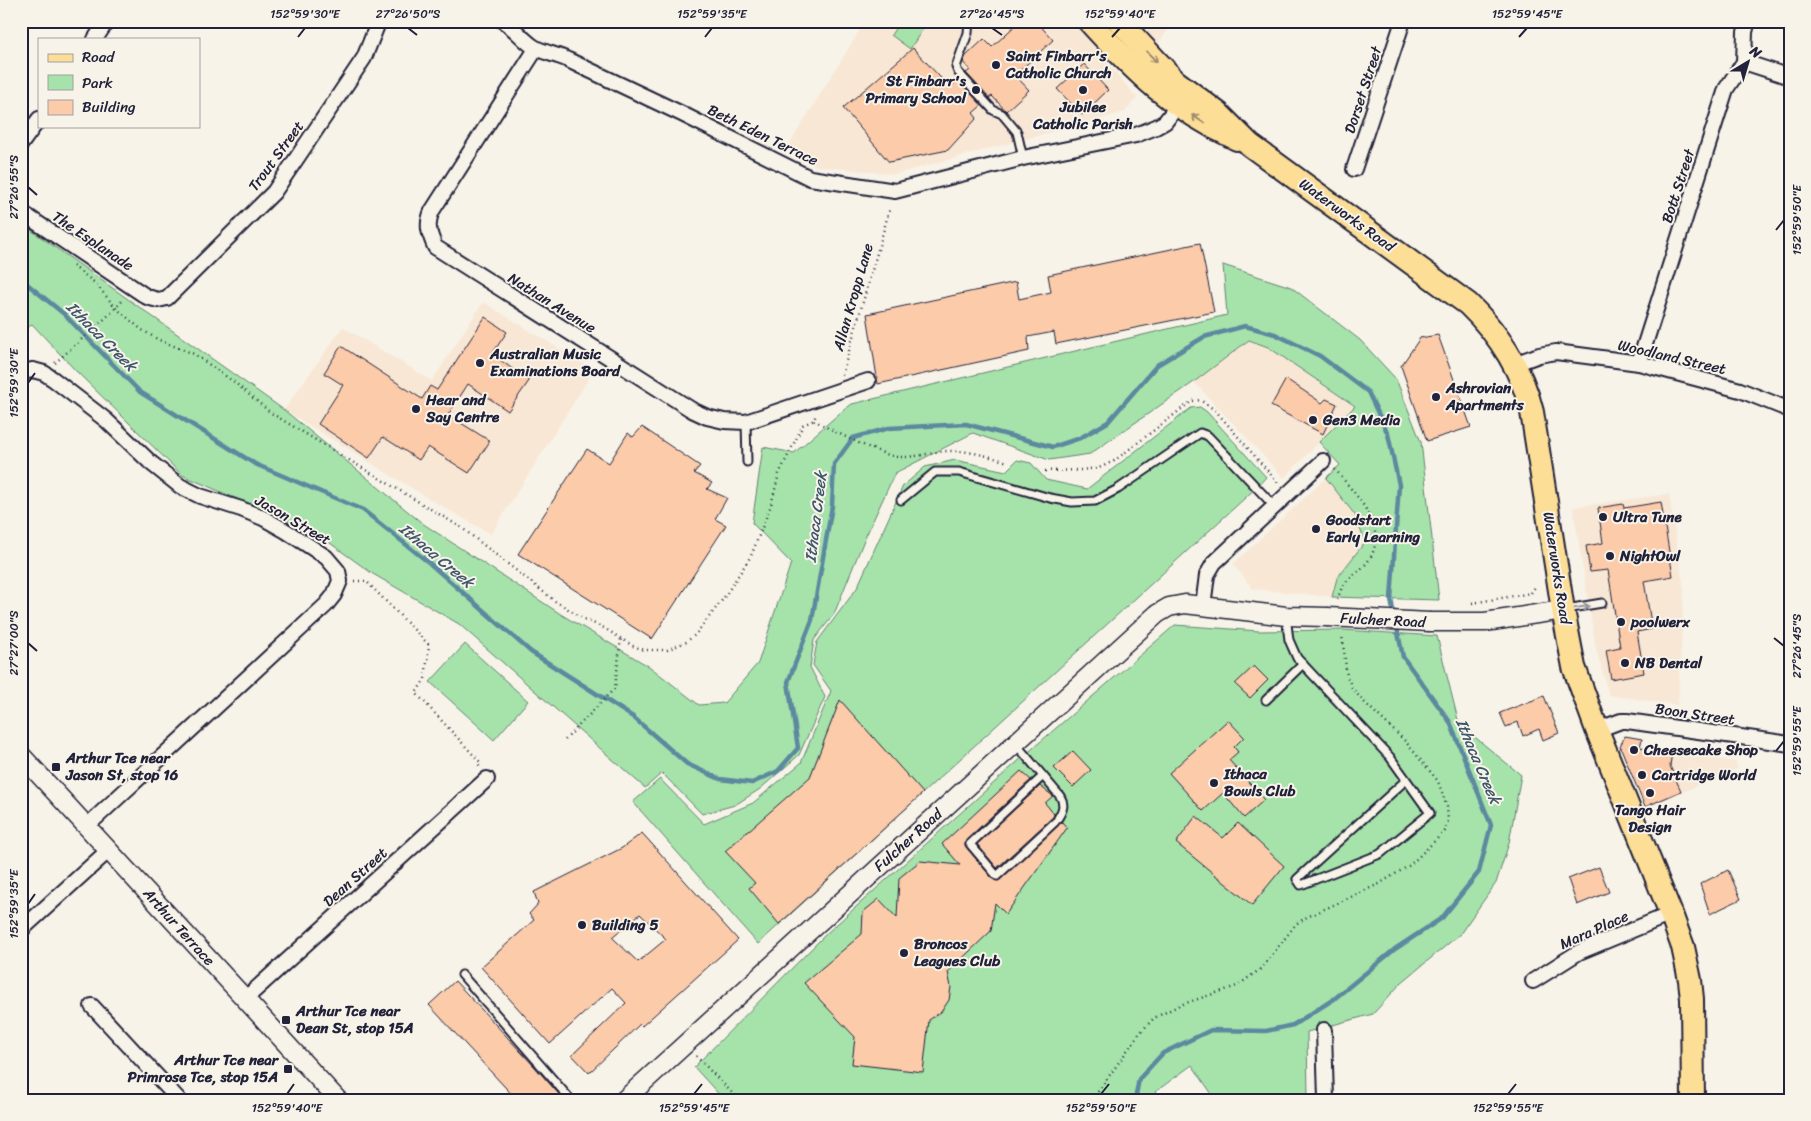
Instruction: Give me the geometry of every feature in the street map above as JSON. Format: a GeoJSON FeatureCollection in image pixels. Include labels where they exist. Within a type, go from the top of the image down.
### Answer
{"type":"FeatureCollection","features":[{"type":"Feature","properties":{"kind":"main road","name":"Waterworks Road"},"geometry":{"type":"LineString","coordinates":[[1089,21],[1138,74],[1183,98]]}},
{"type":"Feature","properties":{"kind":"main road","name":"Waterworks Road"},"geometry":{"type":"LineString","coordinates":[[1119,21],[1161,67],[1183,98],[1209,126],[1250,145],[1457,296],[1486,322],[1514,364],[1525,389],[1532,412],[1563,610],[1574,667],[1596,730],[1683,948],[1692,999],[1693,1100]]}},
{"type":"Feature","properties":{"kind":"street"},"geometry":{"type":"LineString","coordinates":[[95,38],[107,21]]}},
{"type":"Feature","properties":{"kind":"street","name":"Beth Eden Terrace"},"geometry":{"type":"LineString","coordinates":[[504,21],[536,49],[556,54],[810,178],[895,191],[1023,158],[1142,132],[1165,122],[1183,98]]}},
{"type":"Feature","properties":{"kind":"street","name":"Dorset Street"},"geometry":{"type":"LineString","coordinates":[[1354,169],[1403,21]]}},
{"type":"Feature","properties":{"kind":"street"},"geometry":{"type":"LineString","coordinates":[[1748,21],[1745,32],[1744,62],[1790,77]]}},
{"type":"Feature","properties":{"kind":"street","name":"Trout Street"},"geometry":{"type":"LineString","coordinates":[[147,297],[158,300],[167,298],[274,192],[364,58],[377,22]]}},
{"type":"Feature","properties":{"kind":"street","name":"Nathan Avenue"},"geometry":{"type":"LineString","coordinates":[[536,49],[432,211],[428,221],[429,234],[435,247],[692,410],[707,417],[724,421],[746,422],[868,381]]}},
{"type":"Feature","properties":{"kind":"street","name":"Bott Street"},"geometry":{"type":"LineString","coordinates":[[1639,363],[1726,89],[1744,62]]}},
{"type":"Feature","properties":{"kind":"street"},"geometry":{"type":"LineString","coordinates":[[21,144],[38,120]]}},
{"type":"Feature","properties":{"kind":"street","name":"The Esplanade"},"geometry":{"type":"LineString","coordinates":[[21,212],[147,297]]}},
{"type":"Feature","properties":{"kind":"street","name":"Woodland Street"},"geometry":{"type":"LineString","coordinates":[[1514,364],[1538,355],[1556,352],[1639,363],[1740,390],[1790,410]]}},
{"type":"Feature","properties":{"kind":"street","name":"Jason Street"},"geometry":{"type":"LineString","coordinates":[[24,371],[44,373],[70,391],[106,420],[151,463],[180,486],[200,496],[242,509],[263,518],[318,551],[336,566],[340,581]]}},
{"type":"Feature","properties":{"kind":"street"},"geometry":{"type":"LineString","coordinates":[[1203,606],[1205,583],[1210,569],[1218,558],[1323,461]]}},
{"type":"Feature","properties":{"kind":"street"},"geometry":{"type":"LineString","coordinates":[[87,826],[326,605],[334,595],[340,581]]}},
{"type":"Feature","properties":{"kind":"street","name":"Fulcher Road"},"geometry":{"type":"LineString","coordinates":[[624,1100],[1014,743],[1157,614],[1169,607],[1177,605],[1203,606],[1286,616],[1430,622],[1485,622],[1563,610]]}},
{"type":"Feature","properties":{"kind":"street","name":"Boon Street"},"geometry":{"type":"LineString","coordinates":[[1596,730],[1626,721],[1790,744]]}},
{"type":"Feature","properties":{"kind":"street","name":"Arthur Terrace"},"geometry":{"type":"LineString","coordinates":[[21,755],[338,1100]]}},
{"type":"Feature","properties":{"kind":"street","name":"Dean Street"},"geometry":{"type":"LineString","coordinates":[[245,999],[487,779]]}},
{"type":"Feature","properties":{"kind":"street"},"geometry":{"type":"LineString","coordinates":[[21,930],[109,850]]}},
{"type":"Feature","properties":{"kind":"street","name":"Mara Place"},"geometry":{"type":"LineString","coordinates":[[1533,980],[1579,952],[1671,914]]}},
{"type":"Feature","properties":{"kind":"street"},"geometry":{"type":"LineString","coordinates":[[92,1006],[179,1100]]}},
{"type":"Feature","properties":{"kind":"street"},"geometry":{"type":"LineString","coordinates":[[1324,1030],[1326,1100]]}},
{"type":"Feature","properties":{"kind":"lane"},"geometry":{"type":"LineString","coordinates":[[969,21],[968,33],[956,67],[958,72],[992,110],[1002,114],[1017,132],[1023,158]]}},
{"type":"Feature","properties":{"kind":"lane"},"geometry":{"type":"LineString","coordinates":[[746,422],[747,462]]}},
{"type":"Feature","properties":{"kind":"lane"},"geometry":{"type":"LineString","coordinates":[[901,500],[935,472],[959,472],[1050,498],[1072,502],[1095,501],[1118,489],[1200,432],[1208,436],[1274,506]]}},
{"type":"Feature","properties":{"kind":"lane"},"geometry":{"type":"LineString","coordinates":[[1563,610],[1602,603]]}},
{"type":"Feature","properties":{"kind":"lane"},"geometry":{"type":"LineString","coordinates":[[1286,616],[1292,650],[1302,664],[1390,757],[1430,814],[1380,854],[1301,885],[1297,879],[1406,780]]}},
{"type":"Feature","properties":{"kind":"lane"},"geometry":{"type":"LineString","coordinates":[[1266,700],[1302,664]]}},
{"type":"Feature","properties":{"kind":"lane"},"geometry":{"type":"LineString","coordinates":[[1014,743],[1043,776],[1062,800],[1063,807],[1057,820],[997,876],[970,844],[1043,776]]}},
{"type":"Feature","properties":{"kind":"lane"},"geometry":{"type":"LineString","coordinates":[[462,975],[571,1100]]}},
{"type":"Feature","properties":{"kind":"path","name":"Allan Kropp Lane"},"geometry":{"type":"LineString","coordinates":[[837,393],[890,208]]}},
{"type":"Feature","properties":{"kind":"path"},"geometry":{"type":"LineString","coordinates":[[71,265],[95,283],[116,308],[142,330],[159,340],[194,354],[271,413],[462,528],[555,601],[586,620],[644,650],[667,650],[686,642],[695,634],[723,599],[751,556],[771,505],[779,474],[803,425],[814,420],[876,450],[898,457],[946,451],[976,452],[1008,462]]}},
{"type":"Feature","properties":{"kind":"path"},"geometry":{"type":"LineString","coordinates":[[54,363],[120,303]]}},
{"type":"Feature","properties":{"kind":"path"},"geometry":{"type":"LineString","coordinates":[[1323,461],[1334,468],[1366,508],[1375,531],[1376,545],[1372,555],[1364,566],[1347,581],[1337,602]]}},
{"type":"Feature","properties":{"kind":"path"},"geometry":{"type":"LineString","coordinates":[[340,581],[366,581],[429,645],[425,679],[416,693],[480,762],[479,769],[487,779]]}},
{"type":"Feature","properties":{"kind":"path"},"geometry":{"type":"LineString","coordinates":[[1472,603],[1532,593],[1535,587]]}},
{"type":"Feature","properties":{"kind":"path"},"geometry":{"type":"LineString","coordinates":[[1092,1100],[1139,1034],[1154,1018],[1180,1005],[1237,986],[1262,968],[1296,924],[1305,918],[1380,884],[1410,865],[1444,831],[1448,821],[1447,807],[1438,781],[1405,741],[1352,688],[1347,676],[1341,630]]}},
{"type":"Feature","properties":{"kind":"path"},"geometry":{"type":"LineString","coordinates":[[566,740],[615,688],[621,638]]}},
{"type":"Feature","properties":{"kind":"path"},"geometry":{"type":"LineString","coordinates":[[685,1044],[739,1100]]}},
{"type":"Feature","properties":{"kind":"shaded area","name":"St Finbarr's Primary School"},"geometry":{"type":"Polygon","coordinates":[[[837,21],[1072,21],[1137,98],[1125,112],[895,174],[816,166],[787,148],[860,30],[837,21]]]}},
{"type":"Feature","properties":{"kind":"shaded area"},"geometry":{"type":"Polygon","coordinates":[[[1137,21],[1174,21],[1158,44],[1137,21]]]}},
{"type":"Feature","properties":{"kind":"shaded area"},"geometry":{"type":"Polygon","coordinates":[[[483,302],[594,370],[491,534],[284,410],[343,327],[432,381],[483,302]]]}},
{"type":"Feature","properties":{"kind":"shaded area"},"geometry":{"type":"Polygon","coordinates":[[[1249,340],[1268,347],[1355,406],[1284,478],[1194,382],[1249,340]]]}},
{"type":"Feature","properties":{"kind":"shaded area","name":"Goodstart Early Learning"},"geometry":{"type":"Polygon","coordinates":[[[1326,478],[1355,515],[1365,542],[1337,578],[1332,597],[1253,589],[1233,564],[1326,478]]]}},
{"type":"Feature","properties":{"kind":"shaded area"},"geometry":{"type":"Polygon","coordinates":[[[1669,494],[1684,590],[1678,705],[1609,695],[1596,649],[1573,507],[1669,494]]]}},
{"type":"Feature","properties":{"kind":"shaded area"},"geometry":{"type":"Polygon","coordinates":[[[1631,745],[1735,762],[1738,768],[1653,805],[1629,749],[1631,745]]]}},
{"type":"Feature","properties":{"kind":"green space"},"geometry":{"type":"Polygon","coordinates":[[[900,21],[928,21],[910,49],[891,35],[900,21]]]}},
{"type":"Feature","properties":{"kind":"green space"},"geometry":{"type":"Polygon","coordinates":[[[21,223],[284,410],[422,523],[562,615],[650,667],[699,705],[724,703],[758,663],[791,563],[752,523],[763,447],[794,453],[852,404],[1227,315],[1223,265],[1291,287],[1360,340],[1396,379],[1421,442],[1439,600],[1332,597],[1337,578],[1365,542],[1355,515],[1326,478],[1340,465],[1319,442],[1355,406],[1268,347],[1249,340],[1194,382],[1090,454],[1049,460],[973,433],[895,473],[864,540],[834,614],[814,640],[810,667],[825,697],[799,755],[760,789],[735,805],[702,814],[662,773],[645,788],[459,624],[373,574],[316,533],[182,475],[75,370],[32,324],[21,334],[21,223]]]}},
{"type":"Feature","properties":{"kind":"green space"},"geometry":{"type":"Polygon","coordinates":[[[1200,407],[1207,412],[1266,477],[758,944],[633,802],[660,779],[704,824],[753,803],[801,763],[831,691],[813,665],[817,642],[857,588],[903,486],[925,467],[955,460],[1006,471],[1017,460],[1031,463],[1046,480],[1087,489],[1191,408],[1200,407]]]}},
{"type":"Feature","properties":{"kind":"green space"},"geometry":{"type":"Polygon","coordinates":[[[1175,625],[1259,631],[1343,630],[1437,636],[1459,724],[1521,775],[1509,843],[1496,883],[1460,934],[1401,983],[1373,1014],[1307,1032],[1308,1100],[1216,1100],[1192,1065],[1155,1092],[1160,1100],[724,1100],[694,1067],[827,933],[1025,755],[1175,625]]]}},
{"type":"Feature","properties":{"kind":"green space"},"geometry":{"type":"Polygon","coordinates":[[[465,644],[528,701],[494,740],[430,682],[465,644]]]}},
{"type":"Feature","properties":{"kind":"building","name":"Saint Finbarr's Catholic Church"},"geometry":{"type":"Polygon","coordinates":[[[1020,21],[1036,21],[1053,40],[1015,75],[1029,90],[1006,111],[992,96],[989,98],[966,73],[970,70],[963,62],[966,56],[984,39],[992,47],[1020,21]]]}},
{"type":"Feature","properties":{"kind":"building"},"geometry":{"type":"Polygon","coordinates":[[[913,48],[950,88],[958,80],[982,105],[973,113],[977,118],[948,150],[889,162],[843,108],[913,48]]]}},
{"type":"Feature","properties":{"kind":"building","name":"Jubilee Catholic Parish"},"geometry":{"type":"Polygon","coordinates":[[[1084,64],[1108,90],[1082,115],[1057,89],[1084,64]]]}},
{"type":"Feature","properties":{"kind":"building"},"geometry":{"type":"Polygon","coordinates":[[[1200,243],[1214,312],[1056,344],[1054,332],[1028,337],[1029,351],[878,384],[867,314],[1016,282],[1019,299],[1051,292],[1048,275],[1200,243]]]}},
{"type":"Feature","properties":{"kind":"building"},"geometry":{"type":"Polygon","coordinates":[[[485,317],[507,332],[492,354],[529,381],[508,411],[468,384],[448,415],[490,441],[469,473],[428,447],[419,460],[383,437],[369,458],[318,424],[343,385],[324,373],[341,346],[422,399],[430,386],[437,390],[485,317]]]}},
{"type":"Feature","properties":{"kind":"building","name":"Ashrovian Apartments"},"geometry":{"type":"Polygon","coordinates":[[[1438,335],[1471,427],[1427,441],[1401,366],[1420,338],[1438,335]]]}},
{"type":"Feature","properties":{"kind":"building","name":"Gen3 Media"},"geometry":{"type":"Polygon","coordinates":[[[1286,379],[1322,403],[1326,399],[1337,404],[1323,434],[1271,406],[1286,379]]]}},
{"type":"Feature","properties":{"kind":"building"},"geometry":{"type":"Polygon","coordinates":[[[642,427],[700,466],[694,473],[712,483],[707,489],[727,498],[715,519],[726,525],[652,639],[518,554],[587,449],[609,463],[628,433],[633,437],[642,427]]]}},
{"type":"Feature","properties":{"kind":"building"},"geometry":{"type":"Polygon","coordinates":[[[1661,502],[1673,576],[1644,581],[1652,629],[1637,632],[1644,673],[1611,679],[1606,650],[1620,647],[1608,570],[1590,572],[1586,546],[1603,543],[1598,508],[1623,504],[1624,508],[1661,502]]]}},
{"type":"Feature","properties":{"kind":"building"},"geometry":{"type":"Polygon","coordinates":[[[1254,666],[1268,680],[1250,698],[1235,684],[1254,666]]]}},
{"type":"Feature","properties":{"kind":"building"},"geometry":{"type":"Polygon","coordinates":[[[1544,696],[1559,733],[1543,740],[1539,729],[1523,736],[1518,722],[1506,727],[1500,713],[1544,696]]]}},
{"type":"Feature","properties":{"kind":"building"},"geometry":{"type":"Polygon","coordinates":[[[840,700],[923,793],[779,924],[749,888],[755,883],[725,851],[810,777],[840,700]]]}},
{"type":"Feature","properties":{"kind":"building","name":"Ithaca Bowls Club"},"geometry":{"type":"Polygon","coordinates":[[[1228,720],[1244,737],[1234,747],[1238,752],[1229,760],[1264,800],[1244,818],[1223,793],[1203,811],[1169,773],[1228,720]]]}},
{"type":"Feature","properties":{"kind":"building"},"geometry":{"type":"Polygon","coordinates":[[[1625,736],[1642,739],[1640,747],[1672,752],[1670,766],[1681,791],[1645,807],[1620,746],[1625,736]]]}},
{"type":"Feature","properties":{"kind":"building"},"geometry":{"type":"Polygon","coordinates":[[[1073,751],[1091,770],[1073,787],[1054,768],[1073,751]]]}},
{"type":"Feature","properties":{"kind":"building","name":"Broncos Leagues Club"},"geometry":{"type":"Polygon","coordinates":[[[1021,771],[1031,780],[966,840],[966,847],[993,879],[998,881],[1060,823],[1062,822],[1067,828],[1006,914],[995,903],[991,931],[948,972],[951,987],[949,1000],[941,1012],[929,1020],[923,1072],[852,1064],[855,1037],[804,983],[862,934],[863,912],[879,899],[897,918],[899,878],[920,861],[960,865],[942,844],[1021,771]]]}},
{"type":"Feature","properties":{"kind":"building"},"geometry":{"type":"Polygon","coordinates":[[[1040,786],[1053,796],[1045,803],[1054,814],[1053,817],[997,868],[977,844],[1040,786]]]}},
{"type":"Feature","properties":{"kind":"building"},"geometry":{"type":"Polygon","coordinates":[[[1196,816],[1223,838],[1238,823],[1284,866],[1252,905],[1176,843],[1196,816]]]}},
{"type":"Feature","properties":{"kind":"building","name":"Building 5"},"geometry":{"type":"Polygon","coordinates":[[[642,833],[738,940],[642,1026],[640,1024],[589,1073],[572,1055],[626,1003],[612,988],[550,1044],[481,967],[534,920],[529,914],[538,904],[534,892],[622,848],[642,833]],[[640,914],[612,937],[638,962],[666,939],[640,914]]]}},
{"type":"Feature","properties":{"kind":"building"},"geometry":{"type":"Polygon","coordinates":[[[1599,867],[1609,892],[1577,905],[1568,879],[1599,867]]]}},
{"type":"Feature","properties":{"kind":"building"},"geometry":{"type":"Polygon","coordinates":[[[1728,870],[1741,899],[1710,914],[1700,884],[1728,870]]]}},
{"type":"Feature","properties":{"kind":"building"},"geometry":{"type":"Polygon","coordinates":[[[455,981],[564,1100],[517,1100],[429,1005],[455,981]]]}},
{"type":"Feature","properties":{"kind":"waterway","name":"Ithaca Creek"},"geometry":{"type":"LineString","coordinates":[[21,279],[64,314],[140,392],[255,464],[363,510],[428,562],[531,652],[633,717],[687,764],[720,779],[752,783],[778,771],[798,748],[788,682],[812,620],[832,506],[834,464],[853,438],[889,428],[966,424],[1053,447],[1080,438],[1108,422],[1157,365],[1204,337],[1245,326],[1275,334],[1320,356],[1368,392],[1388,434],[1399,485],[1391,599],[1394,616]]}},
{"type":"Feature","properties":{"kind":"waterway","name":"Ithaca Creek"},"geometry":{"type":"LineString","coordinates":[[1135,1100],[1139,1079],[1163,1053],[1211,1030],[1266,1031],[1293,1025],[1334,999],[1395,949],[1442,918],[1479,872],[1491,825],[1450,722],[1403,657],[1396,623]]}},
{"type":"Feature","properties":{"kind":"place","name":"Saint Finbarr's Catholic Church"},"geometry":{"type":"Point","coordinates":[996,65]}},
{"type":"Feature","properties":{"kind":"place","name":"St Finbarr's Primary School"},"geometry":{"type":"Point","coordinates":[976,90]}},
{"type":"Feature","properties":{"kind":"place","name":"Jubilee Catholic Parish"},"geometry":{"type":"Point","coordinates":[1083,90]}},
{"type":"Feature","properties":{"kind":"place","name":"Australian Music Examinations Board"},"geometry":{"type":"Point","coordinates":[480,363]}},
{"type":"Feature","properties":{"kind":"place","name":"Ashrovian Apartments"},"geometry":{"type":"Point","coordinates":[1436,397]}},
{"type":"Feature","properties":{"kind":"place","name":"Hear and Say Centre"},"geometry":{"type":"Point","coordinates":[416,409]}},
{"type":"Feature","properties":{"kind":"place","name":"Gen3 Media"},"geometry":{"type":"Point","coordinates":[1313,420]}},
{"type":"Feature","properties":{"kind":"place","name":"Ultra Tune"},"geometry":{"type":"Point","coordinates":[1603,517]}},
{"type":"Feature","properties":{"kind":"place","name":"Goodstart Early Learning"},"geometry":{"type":"Point","coordinates":[1316,529]}},
{"type":"Feature","properties":{"kind":"place","name":"NightOwl"},"geometry":{"type":"Point","coordinates":[1610,556]}},
{"type":"Feature","properties":{"kind":"place","name":"poolwerx"},"geometry":{"type":"Point","coordinates":[1621,622]}},
{"type":"Feature","properties":{"kind":"place","name":"NB Dental"},"geometry":{"type":"Point","coordinates":[1625,663]}},
{"type":"Feature","properties":{"kind":"place","name":"Cheesecake Shop"},"geometry":{"type":"Point","coordinates":[1634,750]}},
{"type":"Feature","properties":{"kind":"place","name":"Arthur Tce near Jason St, stop 16"},"geometry":{"type":"Point","coordinates":[56,767]}},
{"type":"Feature","properties":{"kind":"place","name":"Cartridge World"},"geometry":{"type":"Point","coordinates":[1642,775]}},
{"type":"Feature","properties":{"kind":"place","name":"Ithaca Bowls Club"},"geometry":{"type":"Point","coordinates":[1214,783]}},
{"type":"Feature","properties":{"kind":"place","name":"Tango Hair Design"},"geometry":{"type":"Point","coordinates":[1650,793]}},
{"type":"Feature","properties":{"kind":"place","name":"Building 5"},"geometry":{"type":"Point","coordinates":[582,925]}},
{"type":"Feature","properties":{"kind":"place","name":"Broncos Leagues Club"},"geometry":{"type":"Point","coordinates":[904,953]}},
{"type":"Feature","properties":{"kind":"place","name":"Arthur Tce near Dean St, stop 15A"},"geometry":{"type":"Point","coordinates":[286,1020]}},
{"type":"Feature","properties":{"kind":"place","name":"Arthur Tce near Primrose Tce, stop 15A"},"geometry":{"type":"Point","coordinates":[288,1069]}}]}
